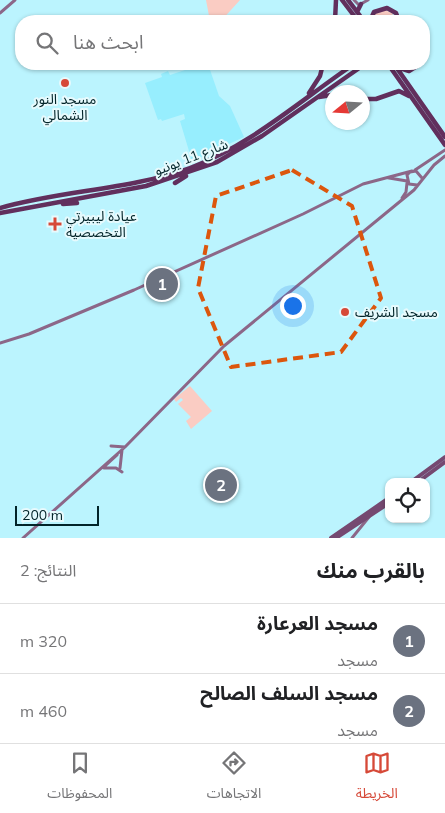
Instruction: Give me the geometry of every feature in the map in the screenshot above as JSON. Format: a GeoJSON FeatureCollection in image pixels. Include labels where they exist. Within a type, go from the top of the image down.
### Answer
{"type":"FeatureCollection","features":[{"type":"Feature","properties":{"kind":"highway"},"geometry":{"type":"LineString","coordinates":[[335,15],[336,0]]}},
{"type":"Feature","properties":{"kind":"highway"},"geometry":{"type":"LineString","coordinates":[[342,0],[353,15]]}},
{"type":"Feature","properties":{"kind":"highway"},"geometry":{"type":"LineString","coordinates":[[348,0],[359,15]]}},
{"type":"Feature","properties":{"kind":"highway"},"geometry":{"type":"LineString","coordinates":[[357,12],[361,4]]}},
{"type":"Feature","properties":{"kind":"highway"},"geometry":{"type":"LineString","coordinates":[[373,15],[374,12],[384,8],[393,10],[396,15]]}},
{"type":"Feature","properties":{"kind":"highway"},"geometry":{"type":"LineString","coordinates":[[304,101],[315,86],[321,70]]}},
{"type":"Feature","properties":{"kind":"highway","name":"شارع 11 يونيو"},"geometry":{"type":"LineString","coordinates":[[0,208],[18,203],[146,186],[193,172],[241,149],[346,70]]}},
{"type":"Feature","properties":{"kind":"highway","name":"شارع 11 يونيو"},"geometry":{"type":"LineString","coordinates":[[0,213],[148,181],[214,158],[243,142],[304,101],[311,100],[356,70]]}},
{"type":"Feature","properties":{"kind":"highway"},"geometry":{"type":"LineString","coordinates":[[392,70],[445,145]]}},
{"type":"Feature","properties":{"kind":"highway"},"geometry":{"type":"LineString","coordinates":[[399,70],[445,137]]}},
{"type":"Feature","properties":{"kind":"highway"},"geometry":{"type":"LineString","coordinates":[[370,99],[399,92],[413,99]]}},
{"type":"Feature","properties":{"kind":"highway"},"geometry":{"type":"LineString","coordinates":[[311,100],[325,97]]}},
{"type":"Feature","properties":{"kind":"highway"},"geometry":{"type":"LineString","coordinates":[[175,184],[193,172]]}},
{"type":"Feature","properties":{"kind":"highway"},"geometry":{"type":"LineString","coordinates":[[55,202],[76,203]]}},
{"type":"Feature","properties":{"kind":"main road"},"geometry":{"type":"LineString","coordinates":[[0,13],[15,0]]}},
{"type":"Feature","properties":{"kind":"main road"},"geometry":{"type":"LineString","coordinates":[[354,0],[361,4],[368,0]]}},
{"type":"Feature","properties":{"kind":"main road"},"geometry":{"type":"LineString","coordinates":[[398,202],[406,192],[407,175],[445,150]]}},
{"type":"Feature","properties":{"kind":"main road"},"geometry":{"type":"LineString","coordinates":[[50,516],[124,448],[224,346],[419,184],[422,178],[445,156]]}},
{"type":"Feature","properties":{"kind":"main road"},"geometry":{"type":"LineString","coordinates":[[0,343],[29,334],[134,290],[376,180],[413,170],[420,173],[422,178]]}},
{"type":"Feature","properties":{"kind":"main road"},"geometry":{"type":"LineString","coordinates":[[376,180],[393,177],[413,186],[419,184]]}},
{"type":"Feature","properties":{"kind":"main road"},"geometry":{"type":"LineString","coordinates":[[111,446],[124,448]]}},
{"type":"Feature","properties":{"kind":"main road"},"geometry":{"type":"LineString","coordinates":[[104,468],[121,470],[124,448]]}},
{"type":"Feature","properties":{"kind":"main road"},"geometry":{"type":"LineString","coordinates":[[24,538],[104,468],[117,454]]}},
{"type":"Feature","properties":{"kind":"main road"},"geometry":{"type":"LineString","coordinates":[[417,478],[445,457]]}},
{"type":"Feature","properties":{"kind":"main road"},"geometry":{"type":"LineString","coordinates":[[423,478],[445,462]]}},
{"type":"Feature","properties":{"kind":"main road"},"geometry":{"type":"LineString","coordinates":[[331,538],[385,501]]}},
{"type":"Feature","properties":{"kind":"main road"},"geometry":{"type":"LineString","coordinates":[[336,538],[385,506]]}},
{"type":"Feature","properties":{"kind":"main road"},"geometry":{"type":"LineString","coordinates":[[352,538],[369,516]]}},
{"type":"Feature","properties":{"kind":"highlighted area"},"geometry":{"type":"Polygon","coordinates":[[[292,170],[352,206],[381,298],[341,352],[231,367],[198,288],[216,196],[292,170]]]}},
{"type":"Feature","properties":{"kind":"shaded area"},"geometry":{"type":"Polygon","coordinates":[[[206,0],[240,0],[226,15],[209,15],[206,0]]]}},
{"type":"Feature","properties":{"kind":"shaded area"},"geometry":{"type":"Polygon","coordinates":[[[385,10],[393,15],[374,15],[385,10]]]}},
{"type":"Feature","properties":{"kind":"shaded area"},"geometry":{"type":"Polygon","coordinates":[[[185,70],[210,70],[219,96],[230,106],[244,137],[192,161],[180,121],[185,119],[184,114],[162,121],[161,119],[158,120],[145,83],[162,77],[161,74],[168,71],[170,75],[185,70]]]}},
{"type":"Feature","properties":{"kind":"shaded area"},"geometry":{"type":"Polygon","coordinates":[[[190,386],[212,411],[191,429],[186,421],[191,417],[178,404],[183,400],[181,398],[176,402],[174,399],[190,386]]]}},
{"type":"Feature","properties":{"kind":"place","name":"مسجد النور الشمالي"},"geometry":{"type":"Point","coordinates":[65,83]}},
{"type":"Feature","properties":{"kind":"place","name":"عيادة ليبيرتي التخصصية"},"geometry":{"type":"Point","coordinates":[55,224]}},
{"type":"Feature","properties":{"kind":"place","name":"مسجد العرعارة"},"geometry":{"type":"Point","coordinates":[162,284]}},
{"type":"Feature","properties":{"kind":"place","name":"مسجد الشريف"},"geometry":{"type":"Point","coordinates":[345,312]}},
{"type":"Feature","properties":{"kind":"place","name":"مسجد السلف الصالح"},"geometry":{"type":"Point","coordinates":[221,485]}}]}
